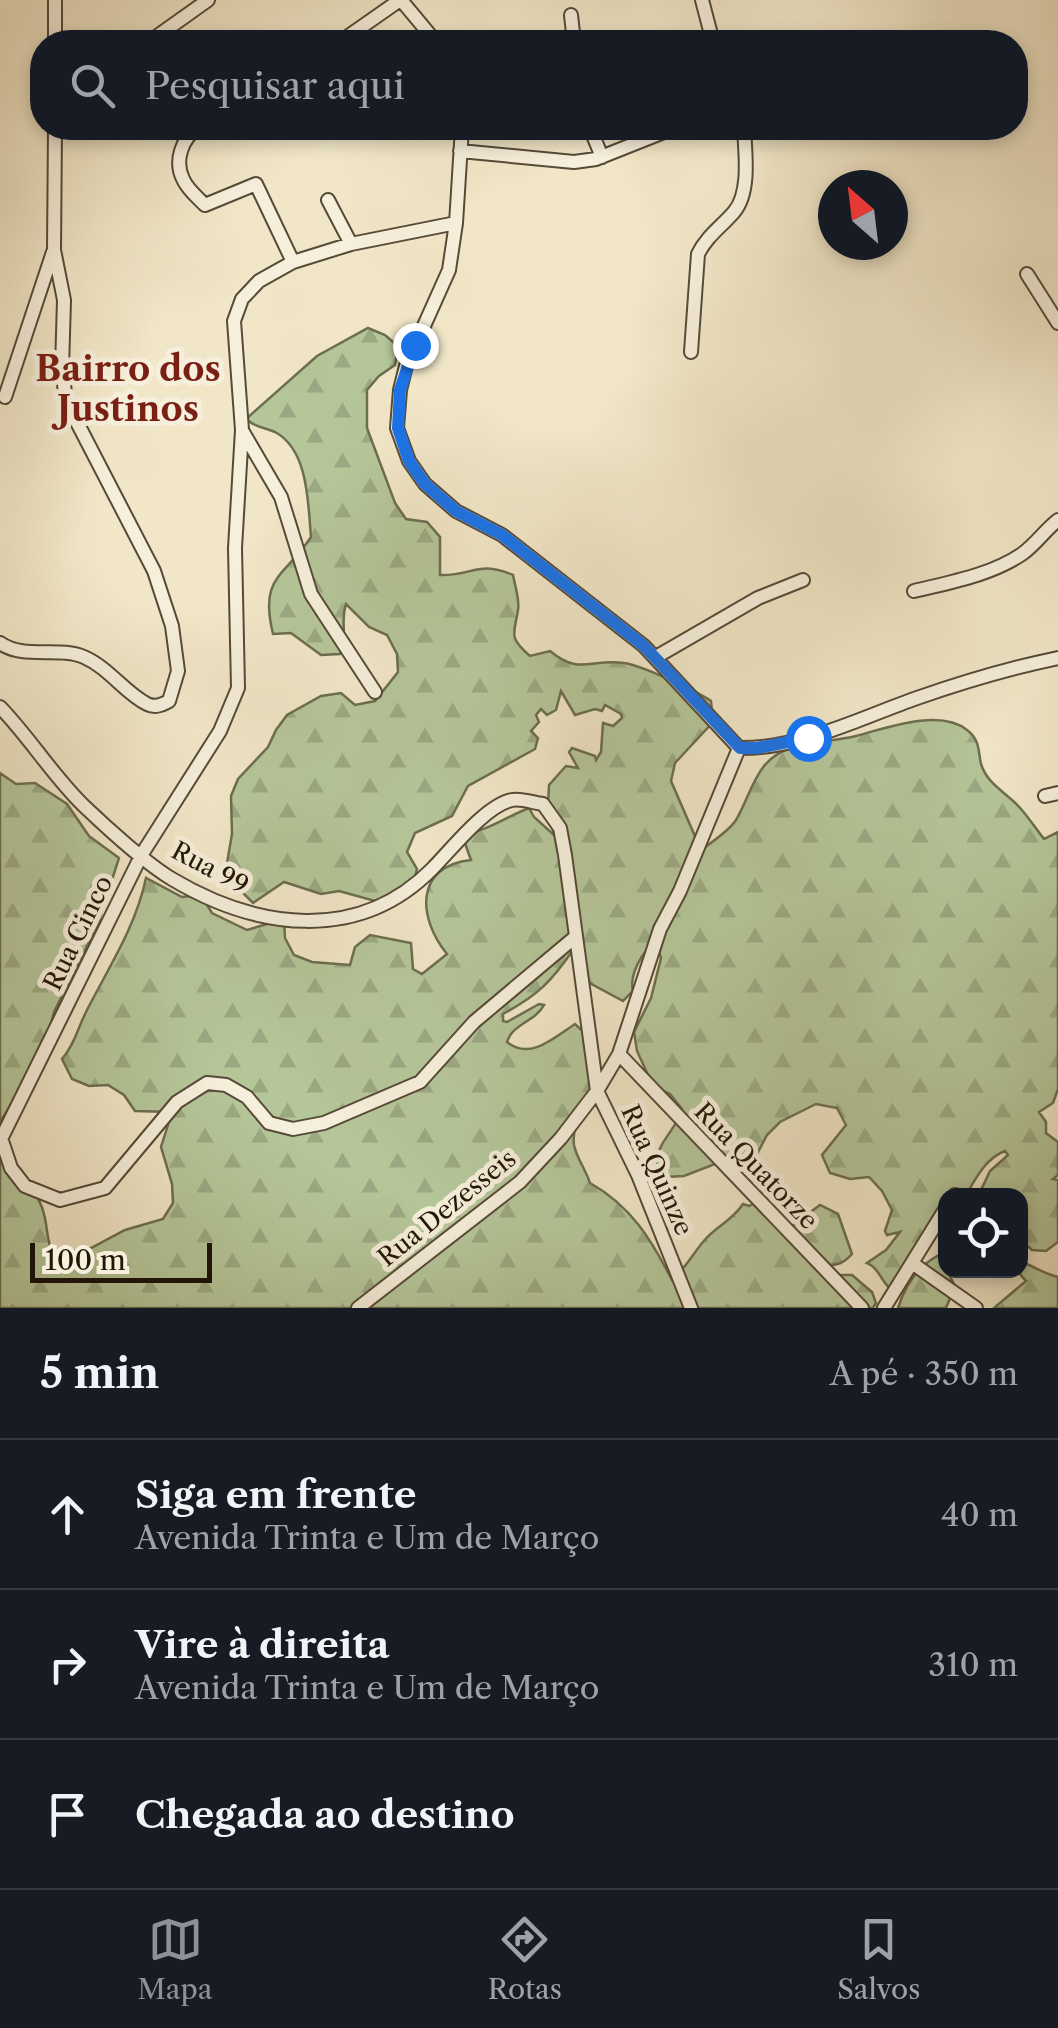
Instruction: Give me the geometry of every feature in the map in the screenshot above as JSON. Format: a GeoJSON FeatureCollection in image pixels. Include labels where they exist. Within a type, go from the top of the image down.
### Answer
{"type":"FeatureCollection","features":[{"type":"Feature","properties":{"kind":"street"},"geometry":{"type":"LineString","coordinates":[[55,0],[55,30]]}},
{"type":"Feature","properties":{"kind":"street"},"geometry":{"type":"LineString","coordinates":[[166,30],[208,0]]}},
{"type":"Feature","properties":{"kind":"street"},"geometry":{"type":"LineString","coordinates":[[357,30],[400,0],[426,30]]}},
{"type":"Feature","properties":{"kind":"street"},"geometry":{"type":"LineString","coordinates":[[702,0],[711,30]]}},
{"type":"Feature","properties":{"kind":"street"},"geometry":{"type":"LineString","coordinates":[[571,16],[573,30]]}},
{"type":"Feature","properties":{"kind":"street"},"geometry":{"type":"LineString","coordinates":[[0,644],[46,654],[80,655],[113,674],[148,705],[159,706],[169,701],[178,671],[172,626],[154,570],[66,400],[62,368],[64,300],[54,250],[55,140]]}},
{"type":"Feature","properties":{"kind":"street"},"geometry":{"type":"LineString","coordinates":[[185,140],[180,158],[182,179],[205,206],[256,184],[293,262]]}},
{"type":"Feature","properties":{"kind":"street"},"geometry":{"type":"LineString","coordinates":[[461,140],[456,222],[448,270],[406,366],[398,428],[409,461],[425,484],[456,511],[502,535],[656,657],[740,748],[808,738],[921,697],[1058,658]]}},
{"type":"Feature","properties":{"kind":"street"},"geometry":{"type":"LineString","coordinates":[[595,140],[602,156]]}},
{"type":"Feature","properties":{"kind":"street"},"geometry":{"type":"LineString","coordinates":[[460,151],[574,162],[643,140]]}},
{"type":"Feature","properties":{"kind":"street"},"geometry":{"type":"LineString","coordinates":[[692,352],[698,254],[739,204],[745,172],[744,140]]}},
{"type":"Feature","properties":{"kind":"street"},"geometry":{"type":"LineString","coordinates":[[328,200],[351,244]]}},
{"type":"Feature","properties":{"kind":"street","name":"Rua Cinco"},"geometry":{"type":"LineString","coordinates":[[0,1137],[142,854],[220,730],[238,688],[235,548],[242,430],[234,321],[242,299],[259,281],[293,262],[351,244],[456,222]]}},
{"type":"Feature","properties":{"kind":"street"},"geometry":{"type":"LineString","coordinates":[[5,397],[54,250]]}},
{"type":"Feature","properties":{"kind":"street"},"geometry":{"type":"LineString","coordinates":[[1026,274],[1058,322]]}},
{"type":"Feature","properties":{"kind":"street"},"geometry":{"type":"LineString","coordinates":[[242,430],[280,497],[311,594],[374,692]]}},
{"type":"Feature","properties":{"kind":"street"},"geometry":{"type":"LineString","coordinates":[[914,592],[970,578],[1003,564],[1022,554],[1058,520]]}},
{"type":"Feature","properties":{"kind":"street"},"geometry":{"type":"LineString","coordinates":[[656,657],[758,598],[803,580]]}},
{"type":"Feature","properties":{"kind":"street","name":"Rua 99"},"geometry":{"type":"LineString","coordinates":[[0,708],[83,805],[170,878],[239,911],[326,922],[385,904],[420,881],[484,816],[512,800],[543,804],[560,828],[574,938]]}},
{"type":"Feature","properties":{"kind":"street","name":"Rua Quinze"},"geometry":{"type":"LineString","coordinates":[[691,1308],[638,1176],[597,1092],[619,1054],[660,929],[740,748]]}},
{"type":"Feature","properties":{"kind":"street"},"geometry":{"type":"LineString","coordinates":[[574,938],[597,1092]]}},
{"type":"Feature","properties":{"kind":"street"},"geometry":{"type":"LineString","coordinates":[[0,1137],[11,1168],[25,1186],[60,1200],[106,1188],[177,1102],[207,1083],[226,1085],[247,1097],[269,1123],[292,1129],[324,1123],[420,1082],[474,1022],[574,938]]}},
{"type":"Feature","properties":{"kind":"street","name":"Rua Quatorze"},"geometry":{"type":"LineString","coordinates":[[619,1054],[862,1308]]}},
{"type":"Feature","properties":{"kind":"street","name":"Rua Dezesseis"},"geometry":{"type":"LineString","coordinates":[[358,1308],[520,1182],[597,1092]]}},
{"type":"Feature","properties":{"kind":"street"},"geometry":{"type":"LineString","coordinates":[[884,1308],[938,1221]]}},
{"type":"Feature","properties":{"kind":"street"},"geometry":{"type":"LineString","coordinates":[[912,1263],[976,1308]]}},
{"type":"Feature","properties":{"kind":"green space"},"geometry":{"type":"Polygon","coordinates":[[[368,328],[399,347],[395,365],[367,390],[367,428],[395,503],[406,519],[427,522],[440,537],[440,575],[491,569],[513,575],[518,598],[514,635],[530,656],[550,651],[570,663],[632,665],[711,701],[713,722],[675,763],[671,781],[701,850],[733,824],[760,772],[773,757],[795,746],[928,720],[956,724],[967,730],[976,741],[984,772],[993,784],[1021,809],[1044,839],[1058,832],[1058,1089],[1053,1103],[1039,1112],[1046,1122],[1046,1133],[1058,1142],[1058,1175],[1053,1179],[1058,1180],[1058,1242],[1046,1251],[1028,1246],[1028,1188],[982,1188],[990,1171],[1008,1155],[1005,1151],[987,1164],[970,1188],[938,1188],[938,1228],[928,1236],[895,1293],[867,1263],[886,1250],[900,1232],[887,1235],[885,1231],[892,1210],[869,1177],[850,1179],[830,1173],[822,1155],[846,1125],[837,1108],[816,1104],[780,1122],[757,1154],[740,1162],[720,1162],[684,1176],[665,1177],[656,1160],[682,1109],[670,1094],[653,1086],[637,1051],[634,1032],[651,998],[661,958],[656,942],[638,964],[633,991],[623,1001],[586,981],[573,950],[543,987],[503,1014],[503,1021],[507,1022],[544,1005],[510,1036],[507,1042],[516,1047],[542,1045],[575,1024],[588,1036],[599,1074],[578,1118],[574,1136],[575,1150],[590,1183],[617,1202],[638,1225],[672,1280],[708,1237],[743,1204],[749,1206],[764,1198],[789,1228],[820,1205],[838,1214],[852,1254],[840,1263],[825,1265],[835,1275],[852,1275],[872,1292],[876,1303],[873,1308],[0,1308],[0,1155],[37,1197],[53,1254],[91,1248],[125,1230],[163,1219],[173,1203],[172,1184],[161,1147],[172,1112],[135,1111],[124,1095],[108,1085],[89,1086],[72,1079],[62,1059],[129,930],[146,878],[182,897],[201,895],[212,913],[247,930],[284,919],[285,938],[294,955],[312,962],[350,965],[355,947],[370,935],[411,943],[413,969],[422,974],[447,954],[430,925],[427,895],[439,872],[471,860],[462,835],[529,808],[554,835],[548,807],[549,785],[566,766],[578,768],[569,752],[572,748],[595,756],[596,760],[601,752],[603,723],[613,726],[622,718],[605,705],[602,711],[595,709],[575,715],[561,691],[556,710],[547,715],[541,709],[536,715],[539,722],[531,731],[538,738],[535,749],[468,786],[452,816],[415,833],[407,852],[417,869],[414,882],[375,901],[339,891],[321,894],[284,882],[253,903],[225,875],[232,834],[231,796],[238,779],[268,747],[287,715],[321,696],[341,693],[355,705],[375,701],[398,672],[397,654],[387,635],[369,627],[346,604],[340,654],[321,655],[291,633],[273,634],[269,600],[272,589],[311,537],[307,494],[301,465],[286,440],[246,419],[317,356],[368,328]]]}},
{"type":"Feature","properties":{"kind":"green space"},"geometry":{"type":"Polygon","coordinates":[[[0,773],[16,784],[35,783],[67,804],[89,836],[119,858],[98,924],[54,1012],[44,1052],[0,1122],[0,773]]]}},
{"type":"Feature","properties":{"kind":"green space"},"geometry":{"type":"Polygon","coordinates":[[[938,1256],[938,1278],[951,1278],[955,1286],[946,1308],[898,1308],[913,1277],[938,1256]]]}},
{"type":"Feature","properties":{"kind":"green space"},"geometry":{"type":"Polygon","coordinates":[[[1028,1265],[1058,1277],[1058,1308],[994,1308],[1026,1281],[1023,1278],[1028,1278],[1028,1265]]]}},
{"type":"Feature","properties":{"kind":"district","name":"Bairro dos Justinos"},"geometry":{"type":"Point","coordinates":[128,388]}},
{"type":"Feature","properties":{"kind":"route"},"geometry":{"type":"LineString","coordinates":[[415,345],[400,390],[398,428],[409,461],[425,484],[456,511],[502,535],[644,646],[740,748],[808,738]]}}]}
